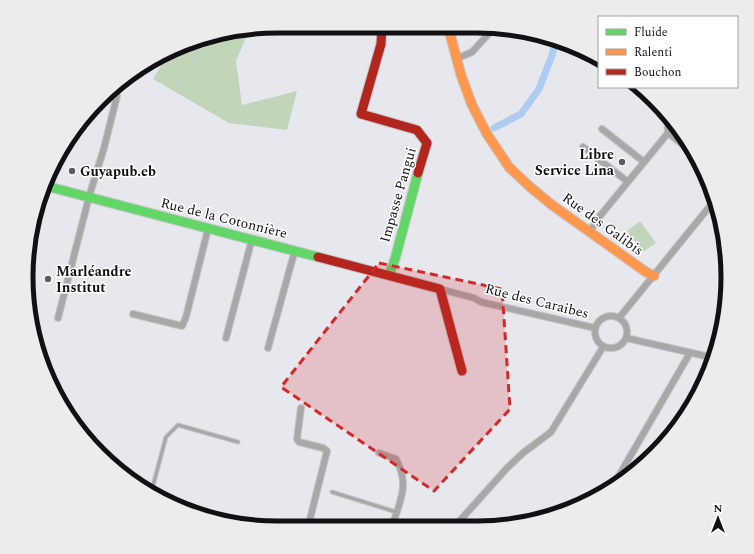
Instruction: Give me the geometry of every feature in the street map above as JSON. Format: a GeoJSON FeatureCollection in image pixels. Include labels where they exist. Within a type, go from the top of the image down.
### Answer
{"type":"FeatureCollection","features":[{"type":"Feature","properties":{"kind":"street","name":"Impasse Pangui"},"geometry":{"type":"LineString","coordinates":[[382,33],[381,44],[361,114],[417,130],[427,142],[392,276]]}},
{"type":"Feature","properties":{"kind":"street","name":"Rue des Galibis"},"geometry":{"type":"LineString","coordinates":[[450,33],[467,94],[475,113],[488,137],[509,167],[542,197],[590,233],[654,276]]}},
{"type":"Feature","properties":{"kind":"street"},"geometry":{"type":"LineString","coordinates":[[456,59],[472,52],[489,34]]}},
{"type":"Feature","properties":{"kind":"street"},"geometry":{"type":"LineString","coordinates":[[58,318],[89,197],[104,148],[117,93]]}},
{"type":"Feature","properties":{"kind":"street"},"geometry":{"type":"LineString","coordinates":[[590,233],[595,222],[668,133],[668,124]]}},
{"type":"Feature","properties":{"kind":"street"},"geometry":{"type":"LineString","coordinates":[[602,129],[644,162]]}},
{"type":"Feature","properties":{"kind":"street"},"geometry":{"type":"LineString","coordinates":[[668,133],[681,143]]}},
{"type":"Feature","properties":{"kind":"street"},"geometry":{"type":"LineString","coordinates":[[583,147],[628,182]]}},
{"type":"Feature","properties":{"kind":"street","name":"Rue de la Cotonnière"},"geometry":{"type":"LineString","coordinates":[[51,187],[440,289]]}},
{"type":"Feature","properties":{"kind":"street"},"geometry":{"type":"LineString","coordinates":[[619,318],[710,206]]}},
{"type":"Feature","properties":{"kind":"street"},"geometry":{"type":"LineString","coordinates":[[133,314],[182,326],[188,310],[208,229]]}},
{"type":"Feature","properties":{"kind":"street"},"geometry":{"type":"LineString","coordinates":[[226,338],[252,239]]}},
{"type":"Feature","properties":{"kind":"street"},"geometry":{"type":"LineString","coordinates":[[268,348],[295,250]]}},
{"type":"Feature","properties":{"kind":"street"},"geometry":{"type":"LineString","coordinates":[[440,289],[462,372]]}},
{"type":"Feature","properties":{"kind":"street","name":"Rue des Caraibes"},"geometry":{"type":"LineString","coordinates":[[440,289],[474,298],[482,302],[595,328]]}},
{"type":"Feature","properties":{"kind":"street"},"geometry":{"type":"LineString","coordinates":[[608,316],[619,318],[626,325],[626,338],[619,346],[614,348],[608,348],[599,344],[595,336],[595,328],[598,322],[602,318],[608,316]]}},
{"type":"Feature","properties":{"kind":"street"},"geometry":{"type":"LineString","coordinates":[[626,338],[707,356]]}},
{"type":"Feature","properties":{"kind":"street"},"geometry":{"type":"LineString","coordinates":[[459,521],[508,467],[523,453],[551,432],[603,346]]}},
{"type":"Feature","properties":{"kind":"street"},"geometry":{"type":"LineString","coordinates":[[619,476],[690,353]]}},
{"type":"Feature","properties":{"kind":"street"},"geometry":{"type":"LineString","coordinates":[[301,408],[297,439],[299,442],[323,448],[327,451],[310,521]]}},
{"type":"Feature","properties":{"kind":"street"},"geometry":{"type":"LineString","coordinates":[[379,453],[396,459],[403,478],[404,490],[394,521]]}},
{"type":"Feature","properties":{"kind":"lane"},"geometry":{"type":"LineString","coordinates":[[153,487],[166,437],[178,425],[238,442]]}},
{"type":"Feature","properties":{"kind":"lane"},"geometry":{"type":"LineString","coordinates":[[332,492],[396,512]]}},
{"type":"Feature","properties":{"kind":"highlighted area"},"geometry":{"type":"Polygon","coordinates":[[[379,263],[502,289],[510,409],[434,491],[281,387],[379,263]]]}},
{"type":"Feature","properties":{"kind":"green space"},"geometry":{"type":"Polygon","coordinates":[[[247,35],[236,61],[242,105],[297,91],[287,130],[229,123],[153,79],[164,61],[169,58],[214,41],[247,35]]]}},
{"type":"Feature","properties":{"kind":"green space"},"geometry":{"type":"Polygon","coordinates":[[[640,221],[656,243],[643,252],[627,231],[640,221]]]}},
{"type":"Feature","properties":{"kind":"waterway"},"geometry":{"type":"LineString","coordinates":[[494,128],[521,114],[539,89],[555,46]]}},
{"type":"Feature","properties":{"kind":"traffic: fast"},"geometry":{"type":"LineString","coordinates":[[389,275],[395,259],[418,173]]}},
{"type":"Feature","properties":{"kind":"traffic: fast"},"geometry":{"type":"LineString","coordinates":[[51,187],[318,257]]}},
{"type":"Feature","properties":{"kind":"traffic: slow"},"geometry":{"type":"LineString","coordinates":[[450,33],[461,75],[472,105],[487,134],[509,167],[552,205],[646,272],[654,276]]}},
{"type":"Feature","properties":{"kind":"traffic: jam"},"geometry":{"type":"LineString","coordinates":[[382,33],[381,44],[361,114],[417,130],[427,143],[418,173]]}},
{"type":"Feature","properties":{"kind":"traffic: jam"},"geometry":{"type":"LineString","coordinates":[[318,257],[440,289],[462,371]]}},
{"type":"Feature","properties":{"kind":"place","name":"Libre Service Lina"},"geometry":{"type":"Point","coordinates":[622,162]}},
{"type":"Feature","properties":{"kind":"place","name":"Guyapub.eb"},"geometry":{"type":"Point","coordinates":[72,171]}},
{"type":"Feature","properties":{"kind":"place","name":"Marléandre Institut"},"geometry":{"type":"Point","coordinates":[48,279]}}]}
